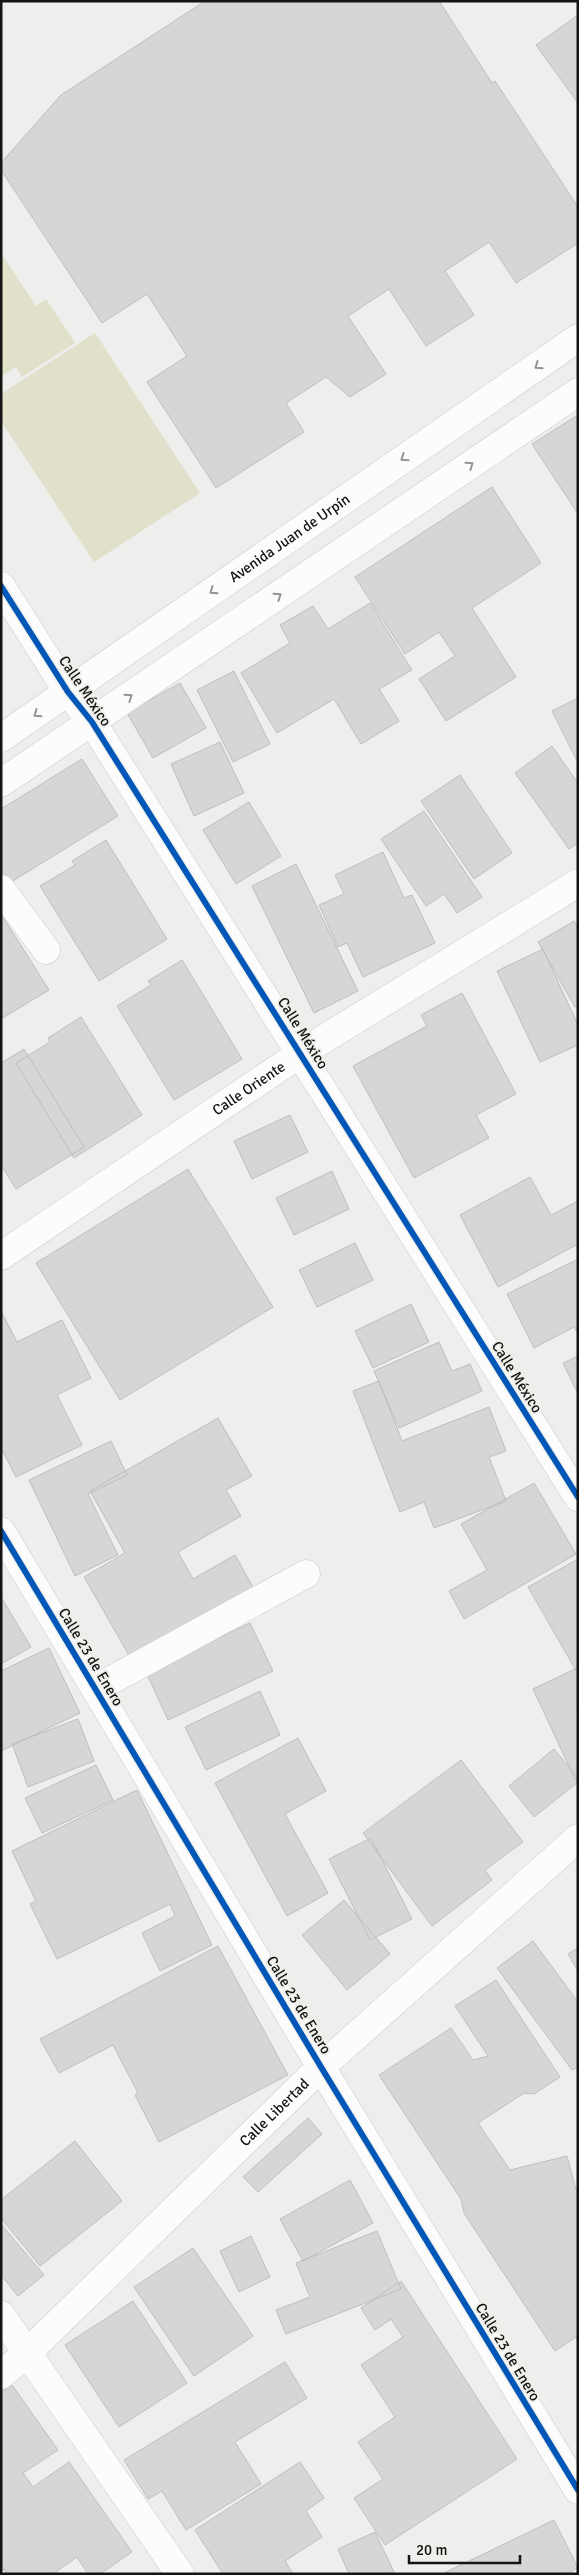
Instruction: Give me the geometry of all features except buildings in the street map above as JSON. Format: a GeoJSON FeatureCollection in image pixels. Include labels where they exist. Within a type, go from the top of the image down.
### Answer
{"type":"FeatureCollection","features":[{"type":"Feature","properties":{"kind":"street","name":"Avenida Juan de Urpín"},"geometry":{"type":"LineString","coordinates":[[1,738],[578,338]]}},
{"type":"Feature","properties":{"kind":"street"},"geometry":{"type":"LineString","coordinates":[[1,783],[578,392]]}},
{"type":"Feature","properties":{"kind":"street","name":"Calle México"},"geometry":{"type":"LineString","coordinates":[[1,586],[68,692],[92,722],[578,1497]]}},
{"type":"Feature","properties":{"kind":"street","name":"Calle Oriente"},"geometry":{"type":"LineString","coordinates":[[1,1256],[301,1053],[578,883]]}},
{"type":"Feature","properties":{"kind":"street"},"geometry":{"type":"LineString","coordinates":[[1,889],[46,950]]}},
{"type":"Feature","properties":{"kind":"street","name":"Calle 23 de Enero"},"geometry":{"type":"LineString","coordinates":[[1,1531],[321,2067],[578,2490]]}},
{"type":"Feature","properties":{"kind":"street"},"geometry":{"type":"LineString","coordinates":[[96,1689],[306,1574]]}},
{"type":"Feature","properties":{"kind":"street","name":"Calle Libertad"},"geometry":{"type":"LineString","coordinates":[[1,2375],[27,2353],[321,2067],[578,1838]]}},
{"type":"Feature","properties":{"kind":"street"},"geometry":{"type":"LineString","coordinates":[[1,2315],[180,2574]]}},
{"type":"Feature","properties":{"kind":"green space"},"geometry":{"type":"Polygon","coordinates":[[[1,253],[36,306],[46,299],[75,343],[22,377],[16,367],[3,375],[1,373],[1,253]]]}},
{"type":"Feature","properties":{"kind":"green space"},"geometry":{"type":"Polygon","coordinates":[[[95,333],[200,493],[94,562],[1,421],[1,394],[95,333]]]}},
{"type":"Feature","properties":{"kind":"cycle path"},"geometry":{"type":"LineString","coordinates":[[1,586],[68,692],[92,722],[578,1497]]}},
{"type":"Feature","properties":{"kind":"cycle path"},"geometry":{"type":"LineString","coordinates":[[1,1531],[321,2067],[578,2490]]}}]}
